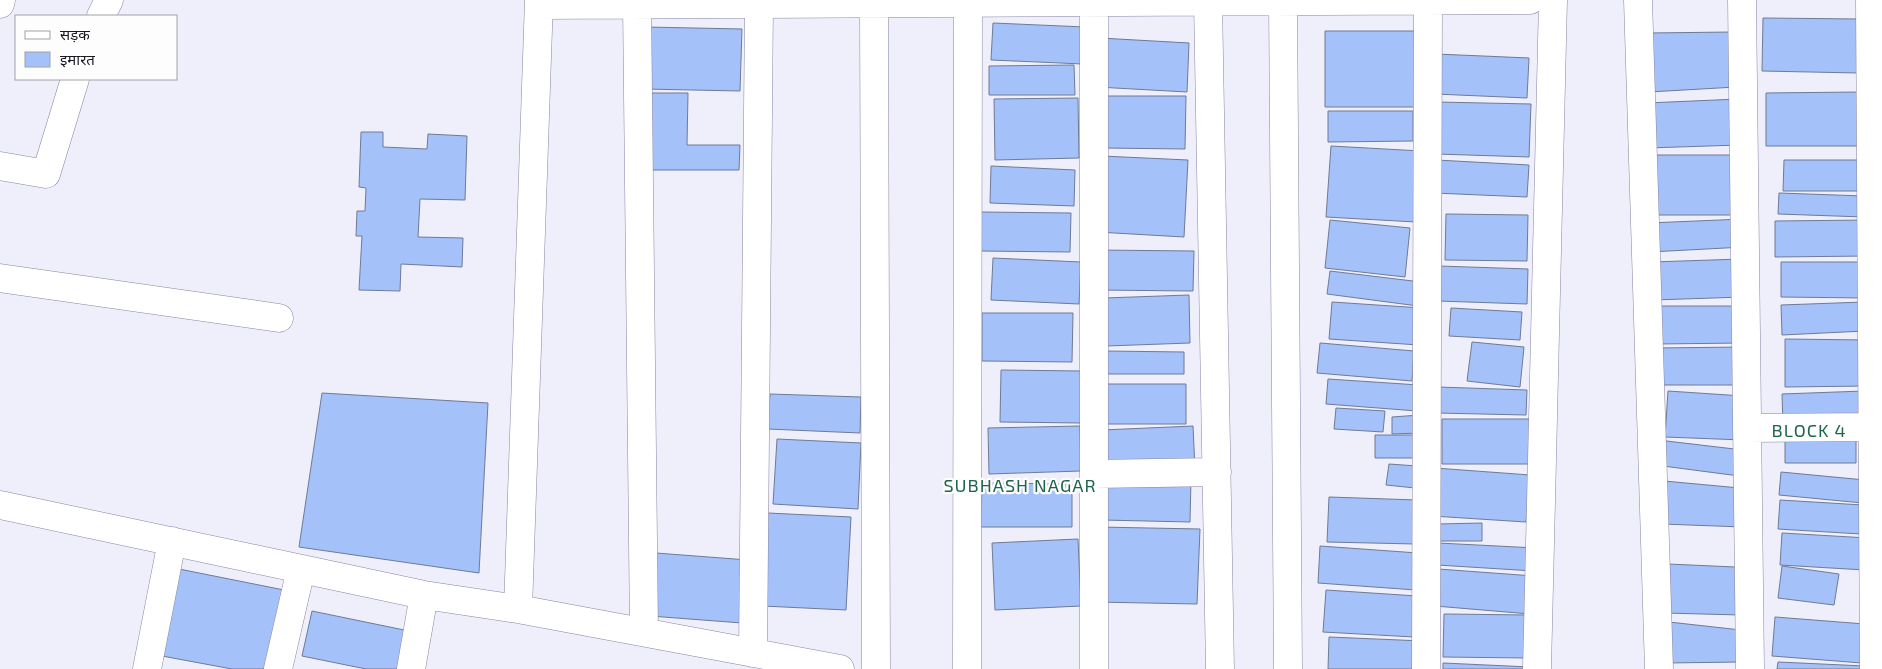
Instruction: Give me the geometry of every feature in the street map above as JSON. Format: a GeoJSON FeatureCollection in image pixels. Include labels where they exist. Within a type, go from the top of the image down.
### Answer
{"type":"FeatureCollection","features":[{"type":"Feature","properties":{"kind":"street"},"geometry":{"type":"LineString","coordinates":[[0,4],[1,0]]}},
{"type":"Feature","properties":{"kind":"street"},"geometry":{"type":"LineString","coordinates":[[102,15],[109,0]]}},
{"type":"Feature","properties":{"kind":"street"},"geometry":{"type":"LineString","coordinates":[[1426,669],[1428,0]]}},
{"type":"Feature","properties":{"kind":"street"},"geometry":{"type":"LineString","coordinates":[[518,609],[539,2],[759,4],[1530,0]]}},
{"type":"Feature","properties":{"kind":"street"},"geometry":{"type":"LineString","coordinates":[[1537,669],[1553,0]]}},
{"type":"Feature","properties":{"kind":"street"},"geometry":{"type":"LineString","coordinates":[[1638,0],[1659,669]]}},
{"type":"Feature","properties":{"kind":"street"},"geometry":{"type":"LineString","coordinates":[[1742,0],[1750,669]]}},
{"type":"Feature","properties":{"kind":"street"},"geometry":{"type":"LineString","coordinates":[[1870,0],[1874,669]]}},
{"type":"Feature","properties":{"kind":"street"},"geometry":{"type":"LineString","coordinates":[[1284,1],[1288,669]]}},
{"type":"Feature","properties":{"kind":"street"},"geometry":{"type":"LineString","coordinates":[[967,669],[968,2]]}},
{"type":"Feature","properties":{"kind":"street"},"geometry":{"type":"LineString","coordinates":[[1094,2],[1094,669]]}},
{"type":"Feature","properties":{"kind":"street"},"geometry":{"type":"LineString","coordinates":[[1208,2],[1220,669]]}},
{"type":"Feature","properties":{"kind":"street"},"geometry":{"type":"LineString","coordinates":[[874,3],[876,669]]}},
{"type":"Feature","properties":{"kind":"street"},"geometry":{"type":"LineString","coordinates":[[637,4],[644,632]]}},
{"type":"Feature","properties":{"kind":"street"},"geometry":{"type":"LineString","coordinates":[[753,653],[759,4]]}},
{"type":"Feature","properties":{"kind":"street"},"geometry":{"type":"LineString","coordinates":[[0,166],[46,174],[76,80]]}},
{"type":"Feature","properties":{"kind":"street"},"geometry":{"type":"LineString","coordinates":[[0,278],[279,318]]}},
{"type":"Feature","properties":{"kind":"street"},"geometry":{"type":"LineString","coordinates":[[1747,428],[1872,427]]}},
{"type":"Feature","properties":{"kind":"street"},"geometry":{"type":"LineString","coordinates":[[1094,474],[1216,472]]}},
{"type":"Feature","properties":{"kind":"street"},"geometry":{"type":"LineString","coordinates":[[0,505],[424,595],[518,609],[840,669]]}},
{"type":"Feature","properties":{"kind":"street"},"geometry":{"type":"LineString","coordinates":[[147,669],[172,541]]}},
{"type":"Feature","properties":{"kind":"street"},"geometry":{"type":"LineString","coordinates":[[278,669],[301,568]]}},
{"type":"Feature","properties":{"kind":"street"},"geometry":{"type":"LineString","coordinates":[[411,669],[424,595]]}},
{"type":"Feature","properties":{"kind":"building"},"geometry":{"type":"Polygon","coordinates":[[[1763,18],[1859,19],[1858,73],[1762,71],[1763,18]]]}},
{"type":"Feature","properties":{"kind":"building"},"geometry":{"type":"Polygon","coordinates":[[[993,23],[1085,27],[1083,64],[991,60],[993,23]]]}},
{"type":"Feature","properties":{"kind":"building"},"geometry":{"type":"Polygon","coordinates":[[[646,27],[742,29],[740,91],[645,89],[646,27]]]}},
{"type":"Feature","properties":{"kind":"building"},"geometry":{"type":"Polygon","coordinates":[[[1325,31],[1416,31],[1415,107],[1325,107],[1325,31]]]}},
{"type":"Feature","properties":{"kind":"building"},"geometry":{"type":"Polygon","coordinates":[[[1733,32],[1736,87],[1649,92],[1647,33],[1733,32]]]}},
{"type":"Feature","properties":{"kind":"building"},"geometry":{"type":"Polygon","coordinates":[[[1100,38],[1189,43],[1187,92],[1097,87],[1100,38]]]}},
{"type":"Feature","properties":{"kind":"building"},"geometry":{"type":"Polygon","coordinates":[[[1436,54],[1529,58],[1527,98],[1435,94],[1436,54]]]}},
{"type":"Feature","properties":{"kind":"building"},"geometry":{"type":"Polygon","coordinates":[[[1074,65],[1075,95],[989,95],[989,66],[1074,65]]]}},
{"type":"Feature","properties":{"kind":"building"},"geometry":{"type":"Polygon","coordinates":[[[1859,92],[1859,146],[1766,146],[1766,93],[1859,92]]]}},
{"type":"Feature","properties":{"kind":"building"},"geometry":{"type":"Polygon","coordinates":[[[646,93],[688,93],[687,145],[740,145],[739,170],[646,170],[646,93]]]}},
{"type":"Feature","properties":{"kind":"building"},"geometry":{"type":"Polygon","coordinates":[[[1105,96],[1186,96],[1185,149],[1104,148],[1105,96]]]}},
{"type":"Feature","properties":{"kind":"building"},"geometry":{"type":"Polygon","coordinates":[[[1078,98],[1079,158],[995,160],[994,99],[1078,98]]]}},
{"type":"Feature","properties":{"kind":"building"},"geometry":{"type":"Polygon","coordinates":[[[1739,99],[1740,145],[1647,148],[1646,103],[1739,99]]]}},
{"type":"Feature","properties":{"kind":"building"},"geometry":{"type":"Polygon","coordinates":[[[1437,102],[1531,104],[1529,157],[1436,154],[1437,102]]]}},
{"type":"Feature","properties":{"kind":"building"},"geometry":{"type":"Polygon","coordinates":[[[1328,111],[1413,111],[1413,141],[1328,142],[1328,111]]]}},
{"type":"Feature","properties":{"kind":"building"},"geometry":{"type":"Polygon","coordinates":[[[361,132],[383,132],[383,147],[427,149],[428,134],[467,136],[465,200],[420,199],[418,237],[463,238],[462,267],[401,264],[400,291],[359,290],[362,236],[356,236],[357,211],[365,211],[366,188],[359,187],[361,132]]]}},
{"type":"Feature","properties":{"kind":"building"},"geometry":{"type":"Polygon","coordinates":[[[1331,146],[1421,151],[1416,222],[1326,217],[1331,146]]]}},
{"type":"Feature","properties":{"kind":"building"},"geometry":{"type":"Polygon","coordinates":[[[1648,155],[1740,155],[1741,215],[1648,215],[1648,155]]]}},
{"type":"Feature","properties":{"kind":"building"},"geometry":{"type":"Polygon","coordinates":[[[1102,156],[1188,160],[1184,237],[1097,232],[1102,156]]]}},
{"type":"Feature","properties":{"kind":"building"},"geometry":{"type":"Polygon","coordinates":[[[1436,160],[1529,165],[1527,197],[1434,193],[1436,160]]]}},
{"type":"Feature","properties":{"kind":"building"},"geometry":{"type":"Polygon","coordinates":[[[1784,160],[1865,160],[1864,191],[1783,191],[1784,160]]]}},
{"type":"Feature","properties":{"kind":"building"},"geometry":{"type":"Polygon","coordinates":[[[991,166],[1075,170],[1074,206],[990,203],[991,166]]]}},
{"type":"Feature","properties":{"kind":"building"},"geometry":{"type":"Polygon","coordinates":[[[1779,193],[1864,196],[1864,217],[1778,214],[1779,193]]]}},
{"type":"Feature","properties":{"kind":"building"},"geometry":{"type":"Polygon","coordinates":[[[981,212],[1071,213],[1070,252],[980,251],[981,212]]]}},
{"type":"Feature","properties":{"kind":"building"},"geometry":{"type":"Polygon","coordinates":[[[1446,214],[1528,215],[1527,261],[1445,260],[1446,214]]]}},
{"type":"Feature","properties":{"kind":"building"},"geometry":{"type":"Polygon","coordinates":[[[1743,219],[1744,247],[1650,252],[1649,223],[1743,219]]]}},
{"type":"Feature","properties":{"kind":"building"},"geometry":{"type":"Polygon","coordinates":[[[1330,220],[1410,228],[1405,277],[1325,268],[1330,220]]]}},
{"type":"Feature","properties":{"kind":"building"},"geometry":{"type":"Polygon","coordinates":[[[1867,220],[1868,256],[1775,257],[1775,221],[1867,220]]]}},
{"type":"Feature","properties":{"kind":"building"},"geometry":{"type":"Polygon","coordinates":[[[1098,250],[1194,251],[1193,291],[1097,290],[1098,250]]]}},
{"type":"Feature","properties":{"kind":"building"},"geometry":{"type":"Polygon","coordinates":[[[993,258],[1081,262],[1079,304],[991,300],[993,258]]]}},
{"type":"Feature","properties":{"kind":"building"},"geometry":{"type":"Polygon","coordinates":[[[1741,259],[1743,297],[1653,300],[1652,262],[1741,259]]]}},
{"type":"Feature","properties":{"kind":"building"},"geometry":{"type":"Polygon","coordinates":[[[1781,262],[1865,262],[1865,298],[1781,297],[1781,262]]]}},
{"type":"Feature","properties":{"kind":"building"},"geometry":{"type":"Polygon","coordinates":[[[1439,266],[1528,269],[1527,304],[1438,301],[1439,266]]]}},
{"type":"Feature","properties":{"kind":"building"},"geometry":{"type":"Polygon","coordinates":[[[1330,271],[1421,282],[1418,306],[1327,294],[1330,271]]]}},
{"type":"Feature","properties":{"kind":"building"},"geometry":{"type":"Polygon","coordinates":[[[1189,295],[1190,343],[1106,346],[1104,298],[1189,295]]]}},
{"type":"Feature","properties":{"kind":"building"},"geometry":{"type":"Polygon","coordinates":[[[1332,302],[1422,308],[1419,345],[1329,339],[1332,302]]]}},
{"type":"Feature","properties":{"kind":"building"},"geometry":{"type":"Polygon","coordinates":[[[1864,302],[1865,331],[1782,335],[1781,305],[1864,302]]]}},
{"type":"Feature","properties":{"kind":"building"},"geometry":{"type":"Polygon","coordinates":[[[1657,306],[1743,306],[1743,343],[1657,344],[1657,306]]]}},
{"type":"Feature","properties":{"kind":"building"},"geometry":{"type":"Polygon","coordinates":[[[1451,308],[1522,312],[1520,340],[1449,336],[1451,308]]]}},
{"type":"Feature","properties":{"kind":"building"},"geometry":{"type":"Polygon","coordinates":[[[982,313],[1073,313],[1072,362],[982,361],[982,313]]]}},
{"type":"Feature","properties":{"kind":"building"},"geometry":{"type":"Polygon","coordinates":[[[1785,339],[1867,340],[1867,386],[1785,387],[1785,339]]]}},
{"type":"Feature","properties":{"kind":"building"},"geometry":{"type":"Polygon","coordinates":[[[1472,342],[1524,347],[1520,387],[1467,381],[1472,342]]]}},
{"type":"Feature","properties":{"kind":"building"},"geometry":{"type":"Polygon","coordinates":[[[1320,343],[1414,351],[1412,381],[1317,373],[1320,343]]]}},
{"type":"Feature","properties":{"kind":"building"},"geometry":{"type":"Polygon","coordinates":[[[1742,347],[1743,385],[1656,385],[1656,348],[1742,347]]]}},
{"type":"Feature","properties":{"kind":"building"},"geometry":{"type":"Polygon","coordinates":[[[1106,351],[1184,352],[1184,374],[1105,374],[1106,351]]]}},
{"type":"Feature","properties":{"kind":"building"},"geometry":{"type":"Polygon","coordinates":[[[1001,370],[1082,371],[1081,423],[1000,422],[1001,370]]]}},
{"type":"Feature","properties":{"kind":"building"},"geometry":{"type":"Polygon","coordinates":[[[1328,379],[1419,385],[1417,411],[1326,404],[1328,379]]]}},
{"type":"Feature","properties":{"kind":"building"},"geometry":{"type":"Polygon","coordinates":[[[1104,384],[1186,384],[1186,424],[1104,424],[1104,384]]]}},
{"type":"Feature","properties":{"kind":"building"},"geometry":{"type":"Polygon","coordinates":[[[1438,387],[1527,390],[1526,415],[1437,413],[1438,387]]]}},
{"type":"Feature","properties":{"kind":"building"},"geometry":{"type":"Polygon","coordinates":[[[1668,391],[1743,396],[1743,440],[1665,437],[1668,391]]]}},
{"type":"Feature","properties":{"kind":"building"},"geometry":{"type":"Polygon","coordinates":[[[1864,391],[1865,422],[1783,426],[1782,394],[1864,391]]]}},
{"type":"Feature","properties":{"kind":"building"},"geometry":{"type":"Polygon","coordinates":[[[322,393],[488,403],[479,573],[299,547],[322,393]]]}},
{"type":"Feature","properties":{"kind":"building"},"geometry":{"type":"Polygon","coordinates":[[[770,394],[861,397],[860,433],[768,429],[770,394]]]}},
{"type":"Feature","properties":{"kind":"building"},"geometry":{"type":"Polygon","coordinates":[[[1336,408],[1385,411],[1383,432],[1334,429],[1336,408]]]}},
{"type":"Feature","properties":{"kind":"building"},"geometry":{"type":"Polygon","coordinates":[[[1420,415],[1421,433],[1392,434],[1392,417],[1420,415]]]}},
{"type":"Feature","properties":{"kind":"building"},"geometry":{"type":"Polygon","coordinates":[[[1442,419],[1534,419],[1533,464],[1442,464],[1442,419]]]}},
{"type":"Feature","properties":{"kind":"building"},"geometry":{"type":"Polygon","coordinates":[[[1080,426],[1081,471],[989,474],[988,428],[1080,426]]]}},
{"type":"Feature","properties":{"kind":"building"},"geometry":{"type":"Polygon","coordinates":[[[1193,426],[1195,469],[1103,473],[1102,430],[1193,426]]]}},
{"type":"Feature","properties":{"kind":"building"},"geometry":{"type":"Polygon","coordinates":[[[1856,430],[1856,463],[1785,463],[1785,432],[1856,430]]]}},
{"type":"Feature","properties":{"kind":"building"},"geometry":{"type":"Polygon","coordinates":[[[1375,435],[1423,435],[1423,458],[1375,458],[1375,435]]]}},
{"type":"Feature","properties":{"kind":"building"},"geometry":{"type":"Polygon","coordinates":[[[777,439],[861,443],[858,509],[773,504],[777,439]]]}},
{"type":"Feature","properties":{"kind":"building"},"geometry":{"type":"Polygon","coordinates":[[[1658,440],[1743,450],[1747,477],[1655,465],[1658,440]]]}},
{"type":"Feature","properties":{"kind":"building"},"geometry":{"type":"Polygon","coordinates":[[[1389,464],[1417,466],[1415,488],[1386,485],[1389,464]]]}},
{"type":"Feature","properties":{"kind":"building"},"geometry":{"type":"Polygon","coordinates":[[[1435,468],[1530,475],[1526,522],[1432,516],[1435,468]]]}},
{"type":"Feature","properties":{"kind":"building"},"geometry":{"type":"Polygon","coordinates":[[[1781,472],[1865,480],[1863,503],[1779,495],[1781,472]]]}},
{"type":"Feature","properties":{"kind":"building"},"geometry":{"type":"Polygon","coordinates":[[[1103,478],[1191,480],[1190,522],[1102,520],[1103,478]]]}},
{"type":"Feature","properties":{"kind":"building"},"geometry":{"type":"Polygon","coordinates":[[[1664,481],[1740,488],[1743,527],[1662,524],[1664,481]]]}},
{"type":"Feature","properties":{"kind":"building"},"geometry":{"type":"Polygon","coordinates":[[[982,483],[1072,484],[1072,527],[981,527],[982,483]]]}},
{"type":"Feature","properties":{"kind":"building"},"geometry":{"type":"Polygon","coordinates":[[[1329,497],[1417,500],[1415,544],[1327,542],[1329,497]]]}},
{"type":"Feature","properties":{"kind":"building"},"geometry":{"type":"Polygon","coordinates":[[[1780,500],[1863,505],[1861,534],[1778,529],[1780,500]]]}},
{"type":"Feature","properties":{"kind":"building"},"geometry":{"type":"Polygon","coordinates":[[[768,513],[851,517],[846,610],[763,606],[768,513]]]}},
{"type":"Feature","properties":{"kind":"building"},"geometry":{"type":"Polygon","coordinates":[[[1482,523],[1482,541],[1439,541],[1439,524],[1482,523]]]}},
{"type":"Feature","properties":{"kind":"building"},"geometry":{"type":"Polygon","coordinates":[[[1098,527],[1200,529],[1197,604],[1095,602],[1098,527]]]}},
{"type":"Feature","properties":{"kind":"building"},"geometry":{"type":"Polygon","coordinates":[[[1782,533],[1868,538],[1865,570],[1780,565],[1782,533]]]}},
{"type":"Feature","properties":{"kind":"building"},"geometry":{"type":"Polygon","coordinates":[[[1078,539],[1081,606],[995,610],[992,543],[1078,539]]]}},
{"type":"Feature","properties":{"kind":"building"},"geometry":{"type":"Polygon","coordinates":[[[1438,543],[1536,548],[1534,571],[1437,565],[1438,543]]]}},
{"type":"Feature","properties":{"kind":"building"},"geometry":{"type":"Polygon","coordinates":[[[1320,546],[1418,553],[1416,590],[1318,583],[1320,546]]]}},
{"type":"Feature","properties":{"kind":"building"},"geometry":{"type":"Polygon","coordinates":[[[656,553],[748,560],[742,623],[650,616],[656,553]]]}},
{"type":"Feature","properties":{"kind":"building"},"geometry":{"type":"Polygon","coordinates":[[[1668,564],[1735,567],[1740,615],[1665,613],[1668,564]]]}},
{"type":"Feature","properties":{"kind":"building"},"geometry":{"type":"Polygon","coordinates":[[[1782,566],[1839,574],[1834,605],[1778,598],[1782,566]]]}},
{"type":"Feature","properties":{"kind":"building"},"geometry":{"type":"Polygon","coordinates":[[[179,569],[284,590],[269,669],[232,669],[162,656],[179,569]]]}},
{"type":"Feature","properties":{"kind":"building"},"geometry":{"type":"Polygon","coordinates":[[[1438,569],[1534,576],[1530,614],[1435,606],[1438,569]]]}},
{"type":"Feature","properties":{"kind":"building"},"geometry":{"type":"Polygon","coordinates":[[[1326,590],[1417,596],[1414,637],[1323,632],[1326,590]]]}},
{"type":"Feature","properties":{"kind":"building"},"geometry":{"type":"Polygon","coordinates":[[[312,611],[409,631],[401,669],[366,669],[302,656],[312,611]]]}},
{"type":"Feature","properties":{"kind":"building"},"geometry":{"type":"Polygon","coordinates":[[[1444,614],[1528,615],[1527,658],[1443,657],[1444,614]]]}},
{"type":"Feature","properties":{"kind":"building"},"geometry":{"type":"Polygon","coordinates":[[[1775,617],[1865,624],[1862,663],[1772,656],[1775,617]]]}},
{"type":"Feature","properties":{"kind":"building"},"geometry":{"type":"Polygon","coordinates":[[[1669,622],[1741,630],[1741,662],[1666,663],[1669,622]]]}},
{"type":"Feature","properties":{"kind":"building"},"geometry":{"type":"Polygon","coordinates":[[[1329,637],[1423,641],[1422,669],[1328,669],[1329,637]]]}},
{"type":"Feature","properties":{"kind":"building"},"geometry":{"type":"Polygon","coordinates":[[[1778,662],[1865,666],[1865,669],[1777,669],[1778,662]]]}},
{"type":"Feature","properties":{"kind":"building"},"geometry":{"type":"Polygon","coordinates":[[[1443,663],[1530,667],[1530,669],[1443,669],[1443,663]]]}},
{"type":"Feature","properties":{"kind":"district","name":"BLOCK 4"},"geometry":{"type":"Point","coordinates":[1809,430]}},
{"type":"Feature","properties":{"kind":"district","name":"SUBHASH NAGAR"},"geometry":{"type":"Point","coordinates":[1020,485]}}]}
